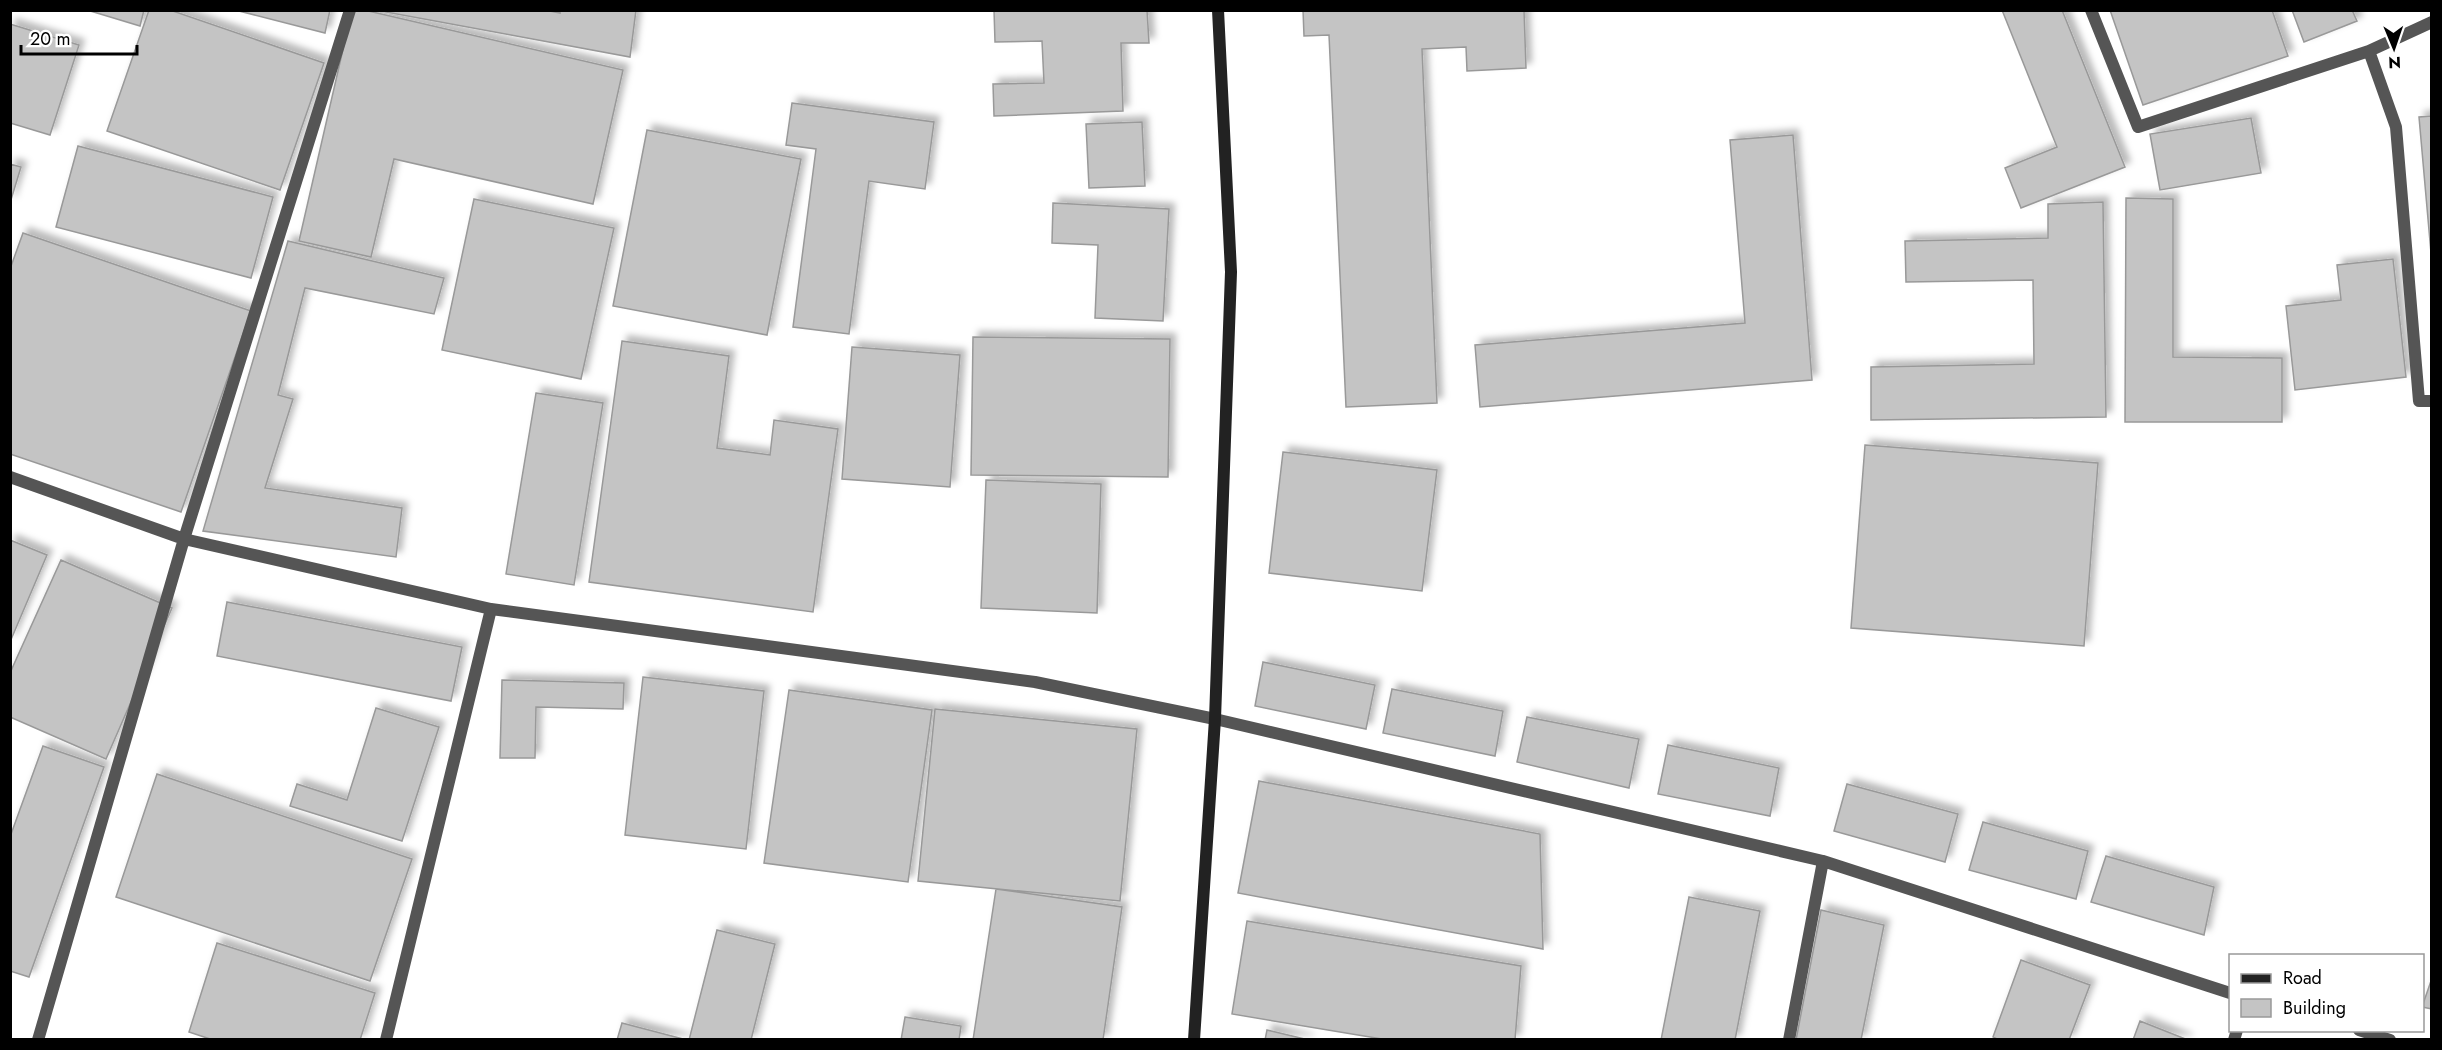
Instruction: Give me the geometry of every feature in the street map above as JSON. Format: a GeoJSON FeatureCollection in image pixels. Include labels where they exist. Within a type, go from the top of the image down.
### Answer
{"type":"FeatureCollection","features":[{"type":"Feature","properties":{"kind":"main road"},"geometry":{"type":"LineString","coordinates":[[1194,1040],[1215,719],[1231,272],[1218,10]]}},
{"type":"Feature","properties":{"kind":"street"},"geometry":{"type":"LineString","coordinates":[[38,1040],[184,539],[350,10]]}},
{"type":"Feature","properties":{"kind":"street"},"geometry":{"type":"LineString","coordinates":[[2091,10],[2138,127],[2369,51],[2432,22]]}},
{"type":"Feature","properties":{"kind":"street"},"geometry":{"type":"LineString","coordinates":[[2369,51],[2396,126],[2419,401],[2432,401]]}},
{"type":"Feature","properties":{"kind":"street"},"geometry":{"type":"LineString","coordinates":[[10,477],[184,539],[491,609],[1035,682],[1215,719],[1823,861],[2229,993]]}},
{"type":"Feature","properties":{"kind":"street"},"geometry":{"type":"LineString","coordinates":[[386,1040],[491,609]]}},
{"type":"Feature","properties":{"kind":"street"},"geometry":{"type":"LineString","coordinates":[[1789,1040],[1823,861]]}},
{"type":"Feature","properties":{"kind":"street"},"geometry":{"type":"LineString","coordinates":[[2365,1032],[2390,1040]]}},
{"type":"Feature","properties":{"kind":"building"},"geometry":{"type":"Polygon","coordinates":[[[87,10],[144,10],[140,26],[87,10]]]}},
{"type":"Feature","properties":{"kind":"building"},"geometry":{"type":"Polygon","coordinates":[[[149,10],[170,10],[324,63],[280,190],[107,131],[149,10]]]}},
{"type":"Feature","properties":{"kind":"building"},"geometry":{"type":"Polygon","coordinates":[[[235,10],[330,10],[325,33],[235,10]]]}},
{"type":"Feature","properties":{"kind":"building"},"geometry":{"type":"Polygon","coordinates":[[[352,10],[364,10],[623,70],[593,204],[394,159],[371,257],[299,241],[352,10]]]}},
{"type":"Feature","properties":{"kind":"building"},"geometry":{"type":"Polygon","coordinates":[[[387,10],[545,10],[560,13],[560,10],[636,10],[630,57],[386,12],[387,10]]]}},
{"type":"Feature","properties":{"kind":"building"},"geometry":{"type":"Polygon","coordinates":[[[994,10],[1147,10],[1149,43],[1121,43],[1123,111],[994,116],[993,84],[1044,83],[1042,41],[995,42],[994,10]]]}},
{"type":"Feature","properties":{"kind":"building"},"geometry":{"type":"Polygon","coordinates":[[[1303,10],[1524,10],[1526,68],[1467,71],[1466,47],[1422,49],[1437,403],[1346,407],[1329,35],[1304,36],[1303,10]]]}},
{"type":"Feature","properties":{"kind":"building"},"geometry":{"type":"Polygon","coordinates":[[[2002,10],[2062,10],[2125,167],[2021,208],[2005,168],[2057,147],[2002,10]]]}},
{"type":"Feature","properties":{"kind":"building"},"geometry":{"type":"Polygon","coordinates":[[[2110,10],[2272,10],[2288,56],[2143,105],[2110,10]]]}},
{"type":"Feature","properties":{"kind":"building"},"geometry":{"type":"Polygon","coordinates":[[[2292,10],[2352,10],[2357,21],[2304,42],[2292,10]]]}},
{"type":"Feature","properties":{"kind":"building"},"geometry":{"type":"Polygon","coordinates":[[[10,24],[79,45],[50,135],[10,123],[10,24]]]}},
{"type":"Feature","properties":{"kind":"building"},"geometry":{"type":"Polygon","coordinates":[[[792,103],[934,122],[925,189],[869,181],[849,334],[793,327],[816,149],[786,145],[792,103]]]}},
{"type":"Feature","properties":{"kind":"building"},"geometry":{"type":"Polygon","coordinates":[[[2432,116],[2432,253],[2431,253],[2419,117],[2432,116]]]}},
{"type":"Feature","properties":{"kind":"building"},"geometry":{"type":"Polygon","coordinates":[[[2251,118],[2261,173],[2160,190],[2150,134],[2251,118]]]}},
{"type":"Feature","properties":{"kind":"building"},"geometry":{"type":"Polygon","coordinates":[[[1142,122],[1145,186],[1089,188],[1086,124],[1142,122]]]}},
{"type":"Feature","properties":{"kind":"building"},"geometry":{"type":"Polygon","coordinates":[[[647,130],[801,159],[767,335],[613,306],[647,130]]]}},
{"type":"Feature","properties":{"kind":"building"},"geometry":{"type":"Polygon","coordinates":[[[1793,135],[1812,380],[1480,407],[1475,345],[1745,323],[1730,140],[1793,135]]]}},
{"type":"Feature","properties":{"kind":"building"},"geometry":{"type":"Polygon","coordinates":[[[78,146],[273,197],[251,278],[56,227],[78,146]]]}},
{"type":"Feature","properties":{"kind":"building"},"geometry":{"type":"Polygon","coordinates":[[[10,164],[21,167],[10,203],[10,164]]]}},
{"type":"Feature","properties":{"kind":"building"},"geometry":{"type":"Polygon","coordinates":[[[2126,198],[2173,199],[2173,357],[2282,358],[2282,422],[2125,422],[2126,198]]]}},
{"type":"Feature","properties":{"kind":"building"},"geometry":{"type":"Polygon","coordinates":[[[474,199],[614,228],[581,379],[442,350],[474,199]]]}},
{"type":"Feature","properties":{"kind":"building"},"geometry":{"type":"Polygon","coordinates":[[[2103,202],[2106,417],[1871,420],[1871,367],[2034,364],[2033,280],[1906,282],[1905,241],[2048,238],[2048,204],[2103,202]]]}},
{"type":"Feature","properties":{"kind":"building"},"geometry":{"type":"Polygon","coordinates":[[[1053,203],[1169,209],[1163,321],[1095,318],[1098,245],[1052,243],[1053,203]]]}},
{"type":"Feature","properties":{"kind":"building"},"geometry":{"type":"Polygon","coordinates":[[[23,233],[251,311],[181,512],[10,454],[10,269],[23,233]]]}},
{"type":"Feature","properties":{"kind":"building"},"geometry":{"type":"Polygon","coordinates":[[[288,241],[444,278],[434,314],[305,288],[278,395],[293,399],[265,488],[402,508],[396,557],[203,531],[288,241]]]}},
{"type":"Feature","properties":{"kind":"building"},"geometry":{"type":"Polygon","coordinates":[[[2393,259],[2406,377],[2295,390],[2286,306],[2341,300],[2337,265],[2393,259]]]}},
{"type":"Feature","properties":{"kind":"building"},"geometry":{"type":"Polygon","coordinates":[[[973,337],[1170,339],[1168,477],[971,475],[973,337]]]}},
{"type":"Feature","properties":{"kind":"building"},"geometry":{"type":"Polygon","coordinates":[[[622,341],[729,356],[717,448],[770,455],[774,420],[838,429],[813,612],[589,582],[622,341]]]}},
{"type":"Feature","properties":{"kind":"building"},"geometry":{"type":"Polygon","coordinates":[[[852,347],[960,355],[950,487],[842,479],[852,347]]]}},
{"type":"Feature","properties":{"kind":"building"},"geometry":{"type":"Polygon","coordinates":[[[536,393],[603,403],[574,585],[506,574],[536,393]]]}},
{"type":"Feature","properties":{"kind":"building"},"geometry":{"type":"Polygon","coordinates":[[[1865,445],[2098,463],[2084,646],[1851,628],[1865,445]]]}},
{"type":"Feature","properties":{"kind":"building"},"geometry":{"type":"Polygon","coordinates":[[[1283,452],[1437,470],[1422,591],[1269,573],[1283,452]]]}},
{"type":"Feature","properties":{"kind":"building"},"geometry":{"type":"Polygon","coordinates":[[[986,480],[1101,484],[1097,613],[981,608],[986,480]]]}},
{"type":"Feature","properties":{"kind":"building"},"geometry":{"type":"Polygon","coordinates":[[[10,540],[47,555],[10,642],[10,540]]]}},
{"type":"Feature","properties":{"kind":"building"},"geometry":{"type":"Polygon","coordinates":[[[61,560],[172,608],[106,759],[10,717],[10,673],[61,560]]]}},
{"type":"Feature","properties":{"kind":"building"},"geometry":{"type":"Polygon","coordinates":[[[227,602],[462,647],[451,701],[217,656],[227,602]]]}},
{"type":"Feature","properties":{"kind":"building"},"geometry":{"type":"Polygon","coordinates":[[[1263,662],[1375,685],[1366,729],[1255,706],[1263,662]]]}},
{"type":"Feature","properties":{"kind":"building"},"geometry":{"type":"Polygon","coordinates":[[[643,677],[764,691],[746,849],[625,835],[643,677]]]}},
{"type":"Feature","properties":{"kind":"building"},"geometry":{"type":"Polygon","coordinates":[[[502,680],[624,683],[623,709],[536,707],[535,758],[500,758],[502,680]]]}},
{"type":"Feature","properties":{"kind":"building"},"geometry":{"type":"Polygon","coordinates":[[[1392,689],[1503,711],[1495,756],[1383,733],[1392,689]]]}},
{"type":"Feature","properties":{"kind":"building"},"geometry":{"type":"Polygon","coordinates":[[[789,690],[932,710],[908,882],[764,863],[789,690]]]}},
{"type":"Feature","properties":{"kind":"building"},"geometry":{"type":"Polygon","coordinates":[[[376,708],[439,727],[402,841],[290,806],[297,784],[347,800],[376,708]]]}},
{"type":"Feature","properties":{"kind":"building"},"geometry":{"type":"Polygon","coordinates":[[[935,709],[1137,729],[1120,901],[918,881],[935,709]]]}},
{"type":"Feature","properties":{"kind":"building"},"geometry":{"type":"Polygon","coordinates":[[[1527,717],[1639,739],[1629,788],[1517,762],[1527,717]]]}},
{"type":"Feature","properties":{"kind":"building"},"geometry":{"type":"Polygon","coordinates":[[[1668,745],[1779,768],[1770,816],[1658,794],[1668,745]]]}},
{"type":"Feature","properties":{"kind":"building"},"geometry":{"type":"Polygon","coordinates":[[[43,746],[104,767],[29,977],[10,971],[10,837],[43,746]]]}},
{"type":"Feature","properties":{"kind":"building"},"geometry":{"type":"Polygon","coordinates":[[[157,774],[412,859],[370,981],[116,897],[157,774]]]}},
{"type":"Feature","properties":{"kind":"building"},"geometry":{"type":"Polygon","coordinates":[[[1259,781],[1540,834],[1543,949],[1238,893],[1259,781]]]}},
{"type":"Feature","properties":{"kind":"building"},"geometry":{"type":"Polygon","coordinates":[[[1847,784],[1958,814],[1945,862],[1834,831],[1847,784]]]}},
{"type":"Feature","properties":{"kind":"building"},"geometry":{"type":"Polygon","coordinates":[[[1983,822],[2088,851],[2076,899],[1969,870],[1983,822]]]}},
{"type":"Feature","properties":{"kind":"building"},"geometry":{"type":"Polygon","coordinates":[[[2106,856],[2214,887],[2204,935],[2091,902],[2106,856]]]}},
{"type":"Feature","properties":{"kind":"building"},"geometry":{"type":"Polygon","coordinates":[[[996,889],[1122,907],[1103,1040],[973,1040],[996,889]]]}},
{"type":"Feature","properties":{"kind":"building"},"geometry":{"type":"Polygon","coordinates":[[[1689,897],[1760,911],[1735,1040],[1661,1040],[1689,897]]]}},
{"type":"Feature","properties":{"kind":"building"},"geometry":{"type":"Polygon","coordinates":[[[1821,910],[1884,925],[1861,1040],[1796,1040],[1821,910]]]}},
{"type":"Feature","properties":{"kind":"building"},"geometry":{"type":"Polygon","coordinates":[[[1247,921],[1521,966],[1515,1040],[1388,1040],[1232,1014],[1247,921]]]}},
{"type":"Feature","properties":{"kind":"building"},"geometry":{"type":"Polygon","coordinates":[[[717,930],[775,944],[751,1040],[689,1040],[717,930]]]}},
{"type":"Feature","properties":{"kind":"building"},"geometry":{"type":"Polygon","coordinates":[[[217,943],[375,993],[360,1040],[213,1040],[189,1032],[217,943]]]}},
{"type":"Feature","properties":{"kind":"building"},"geometry":{"type":"Polygon","coordinates":[[[2021,960],[2090,985],[2069,1040],[1999,1040],[1993,1037],[2021,960]]]}},
{"type":"Feature","properties":{"kind":"building"},"geometry":{"type":"Polygon","coordinates":[[[2432,978],[2432,1009],[2424,1007],[2432,978]]]}},
{"type":"Feature","properties":{"kind":"building"},"geometry":{"type":"Polygon","coordinates":[[[905,1017],[961,1026],[959,1040],[901,1040],[905,1017]]]}},
{"type":"Feature","properties":{"kind":"building"},"geometry":{"type":"Polygon","coordinates":[[[2140,1021],[2188,1040],[2133,1040],[2140,1021]]]}},
{"type":"Feature","properties":{"kind":"building"},"geometry":{"type":"Polygon","coordinates":[[[622,1023],[687,1040],[617,1040],[622,1023]]]}},
{"type":"Feature","properties":{"kind":"building"},"geometry":{"type":"Polygon","coordinates":[[[1267,1030],[1309,1040],[1265,1040],[1267,1030]]]}}]}
